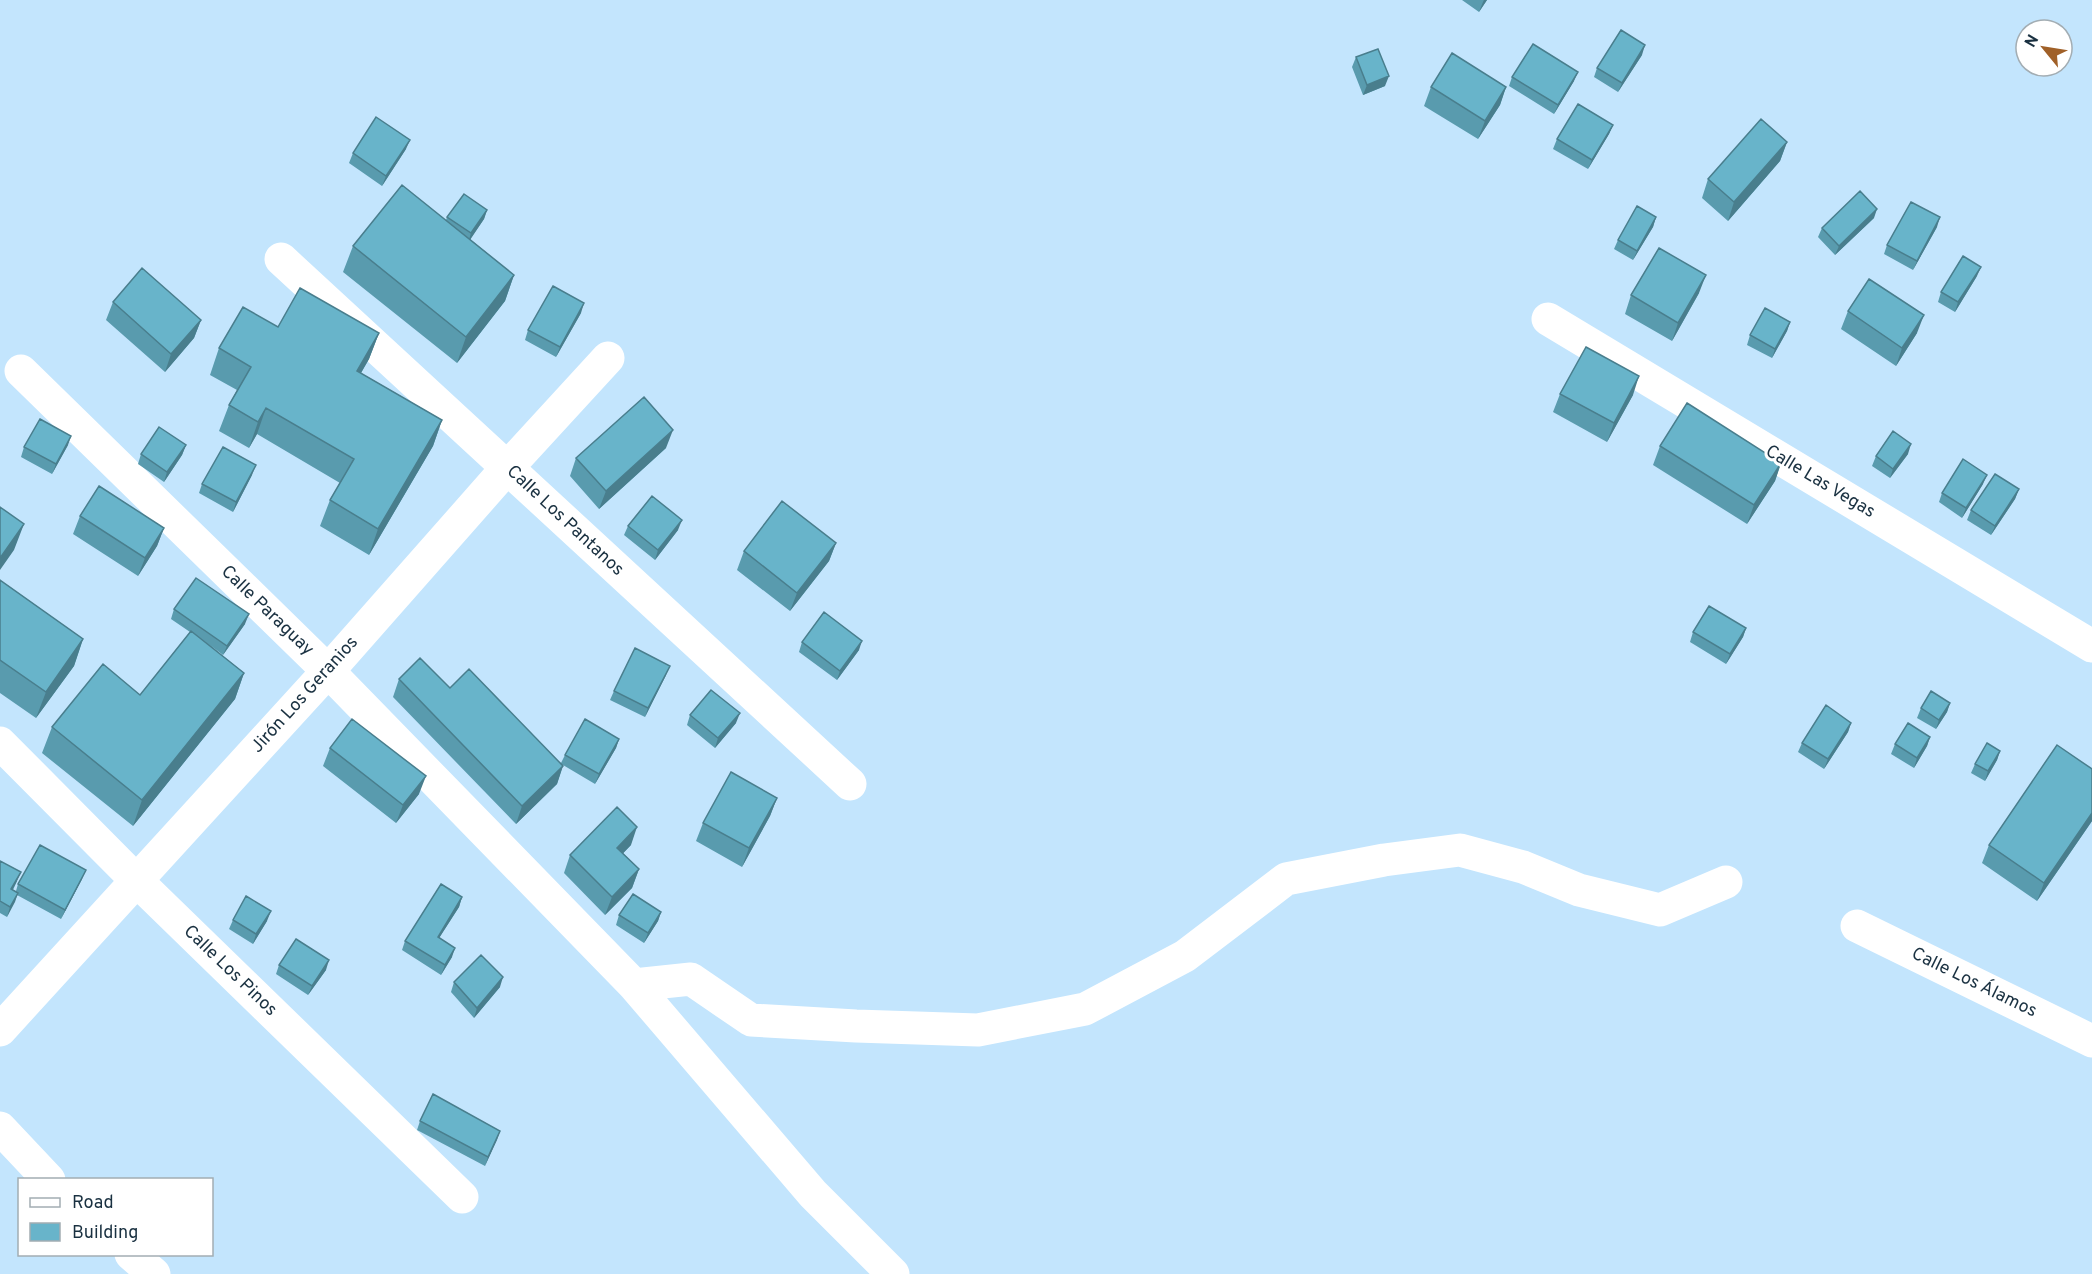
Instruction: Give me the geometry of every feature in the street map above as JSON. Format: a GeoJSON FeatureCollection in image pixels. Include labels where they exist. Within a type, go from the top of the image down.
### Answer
{"type":"FeatureCollection","features":[{"type":"Feature","properties":{"kind":"street","name":"Calle Los Pantanos"},"geometry":{"type":"LineString","coordinates":[[281,259],[850,784]]}},
{"type":"Feature","properties":{"kind":"street","name":"Calle Las Vegas"},"geometry":{"type":"LineString","coordinates":[[1548,319],[2092,646]]}},
{"type":"Feature","properties":{"kind":"street","name":"Jirón Los Geranios"},"geometry":{"type":"LineString","coordinates":[[0,1030],[328,671],[507,468],[608,358]]}},
{"type":"Feature","properties":{"kind":"street","name":"Calle Paraguay"},"geometry":{"type":"LineString","coordinates":[[21,371],[328,671],[634,985],[813,1194],[893,1274]]}},
{"type":"Feature","properties":{"kind":"street","name":"Calle Los Pinos"},"geometry":{"type":"LineString","coordinates":[[0,743],[136,880],[462,1197]]}},
{"type":"Feature","properties":{"kind":"street"},"geometry":{"type":"LineString","coordinates":[[634,985],[691,979],[751,1020],[978,1030],[1084,1009],[1185,956],[1286,879],[1384,860],[1460,850],[1523,867],[1580,890],[1660,910],[1726,882]]}},
{"type":"Feature","properties":{"kind":"street","name":"Calle Los Álamos"},"geometry":{"type":"LineString","coordinates":[[1857,926],[2092,1041]]}},
{"type":"Feature","properties":{"kind":"street"},"geometry":{"type":"LineString","coordinates":[[0,1128],[49,1178]]}},
{"type":"Feature","properties":{"kind":"street"},"geometry":{"type":"LineString","coordinates":[[133,1256],[154,1274]]}},
{"type":"Feature","properties":{"kind":"building"},"geometry":{"type":"Polygon","coordinates":[[[1621,30],[1645,45],[1622,83],[1597,68],[1621,30]]]}},
{"type":"Feature","properties":{"kind":"building"},"geometry":{"type":"Polygon","coordinates":[[[1533,44],[1578,72],[1558,105],[1512,77],[1533,44]]]}},
{"type":"Feature","properties":{"kind":"building"},"geometry":{"type":"Polygon","coordinates":[[[1378,49],[1389,76],[1367,85],[1356,57],[1378,49]]]}},
{"type":"Feature","properties":{"kind":"building"},"geometry":{"type":"Polygon","coordinates":[[[1452,53],[1506,87],[1485,121],[1431,87],[1452,53]]]}},
{"type":"Feature","properties":{"kind":"building"},"geometry":{"type":"Polygon","coordinates":[[[1578,104],[1613,125],[1592,160],[1557,139],[1578,104]]]}},
{"type":"Feature","properties":{"kind":"building"},"geometry":{"type":"Polygon","coordinates":[[[376,117],[410,140],[386,176],[353,153],[376,117]]]}},
{"type":"Feature","properties":{"kind":"building"},"geometry":{"type":"Polygon","coordinates":[[[1761,119],[1787,142],[1734,202],[1708,179],[1761,119]]]}},
{"type":"Feature","properties":{"kind":"building"},"geometry":{"type":"Polygon","coordinates":[[[402,185],[514,275],[466,337],[353,246],[402,185]]]}},
{"type":"Feature","properties":{"kind":"building"},"geometry":{"type":"Polygon","coordinates":[[[1860,191],[1877,209],[1839,246],[1822,228],[1860,191]]]}},
{"type":"Feature","properties":{"kind":"building"},"geometry":{"type":"Polygon","coordinates":[[[464,194],[487,210],[471,233],[447,217],[464,194]]]}},
{"type":"Feature","properties":{"kind":"building"},"geometry":{"type":"Polygon","coordinates":[[[1911,202],[1940,217],[1917,261],[1887,245],[1911,202]]]}},
{"type":"Feature","properties":{"kind":"building"},"geometry":{"type":"Polygon","coordinates":[[[1637,206],[1656,217],[1637,251],[1618,240],[1637,206]]]}},
{"type":"Feature","properties":{"kind":"building"},"geometry":{"type":"Polygon","coordinates":[[[1659,248],[1706,275],[1678,323],[1631,295],[1659,248]]]}},
{"type":"Feature","properties":{"kind":"building"},"geometry":{"type":"Polygon","coordinates":[[[1963,256],[1981,267],[1958,302],[1941,292],[1963,256]]]}},
{"type":"Feature","properties":{"kind":"building"},"geometry":{"type":"Polygon","coordinates":[[[142,268],[201,320],[171,354],[113,302],[142,268]]]}},
{"type":"Feature","properties":{"kind":"building"},"geometry":{"type":"Polygon","coordinates":[[[1869,279],[1924,315],[1902,348],[1848,311],[1869,279]]]}},
{"type":"Feature","properties":{"kind":"building"},"geometry":{"type":"Polygon","coordinates":[[[553,286],[584,303],[560,347],[528,330],[553,286]]]}},
{"type":"Feature","properties":{"kind":"building"},"geometry":{"type":"Polygon","coordinates":[[[300,288],[379,333],[357,371],[442,420],[378,529],[330,500],[354,459],[266,408],[258,422],[229,405],[251,367],[219,348],[243,307],[278,327],[300,288]]]}},
{"type":"Feature","properties":{"kind":"building"},"geometry":{"type":"Polygon","coordinates":[[[1765,308],[1790,322],[1775,349],[1750,335],[1765,308]]]}},
{"type":"Feature","properties":{"kind":"building"},"geometry":{"type":"Polygon","coordinates":[[[1586,347],[1639,376],[1614,423],[1560,394],[1586,347]]]}},
{"type":"Feature","properties":{"kind":"building"},"geometry":{"type":"Polygon","coordinates":[[[644,397],[673,430],[606,491],[576,458],[644,397]]]}},
{"type":"Feature","properties":{"kind":"building"},"geometry":{"type":"Polygon","coordinates":[[[1687,403],[1781,463],[1754,505],[1660,446],[1687,403]]]}},
{"type":"Feature","properties":{"kind":"building"},"geometry":{"type":"Polygon","coordinates":[[[40,419],[71,436],[56,464],[24,447],[40,419]]]}},
{"type":"Feature","properties":{"kind":"building"},"geometry":{"type":"Polygon","coordinates":[[[159,427],[186,445],[167,472],[141,454],[159,427]]]}},
{"type":"Feature","properties":{"kind":"building"},"geometry":{"type":"Polygon","coordinates":[[[1893,431],[1911,444],[1893,469],[1876,456],[1893,431]]]}},
{"type":"Feature","properties":{"kind":"building"},"geometry":{"type":"Polygon","coordinates":[[[223,447],[256,465],[236,502],[202,484],[223,447]]]}},
{"type":"Feature","properties":{"kind":"building"},"geometry":{"type":"Polygon","coordinates":[[[1963,459],[1987,475],[1966,508],[1942,493],[1963,459]]]}},
{"type":"Feature","properties":{"kind":"building"},"geometry":{"type":"Polygon","coordinates":[[[1995,474],[2019,489],[1995,526],[1971,510],[1995,474]]]}},
{"type":"Feature","properties":{"kind":"building"},"geometry":{"type":"Polygon","coordinates":[[[99,486],[164,528],[145,558],[80,516],[99,486]]]}},
{"type":"Feature","properties":{"kind":"building"},"geometry":{"type":"Polygon","coordinates":[[[652,496],[682,520],[658,550],[628,526],[652,496]]]}},
{"type":"Feature","properties":{"kind":"building"},"geometry":{"type":"Polygon","coordinates":[[[782,501],[836,543],[797,593],[744,551],[782,501]]]}},
{"type":"Feature","properties":{"kind":"building"},"geometry":{"type":"Polygon","coordinates":[[[0,507],[24,524],[0,558],[0,507]]]}},
{"type":"Feature","properties":{"kind":"building"},"geometry":{"type":"Polygon","coordinates":[[[196,578],[249,614],[227,646],[174,609],[196,578]]]}},
{"type":"Feature","properties":{"kind":"building"},"geometry":{"type":"Polygon","coordinates":[[[0,580],[83,639],[46,692],[0,660],[0,580]]]}},
{"type":"Feature","properties":{"kind":"building"},"geometry":{"type":"Polygon","coordinates":[[[1709,606],[1746,628],[1730,654],[1693,632],[1709,606]]]}},
{"type":"Feature","properties":{"kind":"building"},"geometry":{"type":"Polygon","coordinates":[[[824,612],[862,641],[840,671],[802,642],[824,612]]]}},
{"type":"Feature","properties":{"kind":"building"},"geometry":{"type":"Polygon","coordinates":[[[191,631],[244,673],[142,800],[52,727],[103,664],[140,695],[191,631]]]}},
{"type":"Feature","properties":{"kind":"building"},"geometry":{"type":"Polygon","coordinates":[[[635,648],[670,666],[648,708],[614,691],[635,648]]]}},
{"type":"Feature","properties":{"kind":"building"},"geometry":{"type":"Polygon","coordinates":[[[420,658],[450,688],[469,669],[563,766],[522,806],[399,679],[420,658]]]}},
{"type":"Feature","properties":{"kind":"building"},"geometry":{"type":"Polygon","coordinates":[[[711,690],[740,713],[718,738],[690,715],[711,690]]]}},
{"type":"Feature","properties":{"kind":"building"},"geometry":{"type":"Polygon","coordinates":[[[1931,691],[1950,703],[1939,720],[1921,708],[1931,691]]]}},
{"type":"Feature","properties":{"kind":"building"},"geometry":{"type":"Polygon","coordinates":[[[1826,705],[1851,723],[1828,759],[1802,743],[1826,705]]]}},
{"type":"Feature","properties":{"kind":"building"},"geometry":{"type":"Polygon","coordinates":[[[352,719],[426,776],[403,805],[330,748],[352,719]]]}},
{"type":"Feature","properties":{"kind":"building"},"geometry":{"type":"Polygon","coordinates":[[[585,719],[619,739],[599,774],[565,755],[585,719]]]}},
{"type":"Feature","properties":{"kind":"building"},"geometry":{"type":"Polygon","coordinates":[[[1908,723],[1930,737],[1917,758],[1895,744],[1908,723]]]}},
{"type":"Feature","properties":{"kind":"building"},"geometry":{"type":"Polygon","coordinates":[[[1987,743],[2000,751],[1988,771],[1975,764],[1987,743]]]}},
{"type":"Feature","properties":{"kind":"building"},"geometry":{"type":"Polygon","coordinates":[[[2057,745],[2092,769],[2092,813],[2044,883],[1989,845],[2057,745]]]}},
{"type":"Feature","properties":{"kind":"building"},"geometry":{"type":"Polygon","coordinates":[[[731,772],[777,798],[749,848],[703,823],[731,772]]]}},
{"type":"Feature","properties":{"kind":"building"},"geometry":{"type":"Polygon","coordinates":[[[617,807],[637,827],[617,848],[639,869],[612,897],[570,855],[617,807]]]}},
{"type":"Feature","properties":{"kind":"building"},"geometry":{"type":"Polygon","coordinates":[[[40,845],[86,870],[65,910],[18,884],[40,845]]]}},
{"type":"Feature","properties":{"kind":"building"},"geometry":{"type":"Polygon","coordinates":[[[0,861],[21,872],[11,889],[18,893],[10,907],[0,901],[0,861]]]}},
{"type":"Feature","properties":{"kind":"building"},"geometry":{"type":"Polygon","coordinates":[[[441,884],[462,897],[438,937],[455,948],[445,965],[405,941],[441,884]]]}},
{"type":"Feature","properties":{"kind":"building"},"geometry":{"type":"Polygon","coordinates":[[[633,894],[661,912],[648,933],[619,915],[633,894]]]}},
{"type":"Feature","properties":{"kind":"building"},"geometry":{"type":"Polygon","coordinates":[[[246,896],[271,911],[256,934],[233,920],[246,896]]]}},
{"type":"Feature","properties":{"kind":"building"},"geometry":{"type":"Polygon","coordinates":[[[296,939],[329,960],[312,986],[279,965],[296,939]]]}},
{"type":"Feature","properties":{"kind":"building"},"geometry":{"type":"Polygon","coordinates":[[[481,955],[503,977],[477,1008],[454,982],[481,955]]]}},
{"type":"Feature","properties":{"kind":"building"},"geometry":{"type":"Polygon","coordinates":[[[433,1094],[500,1131],[488,1157],[420,1121],[433,1094]]]}}]}
